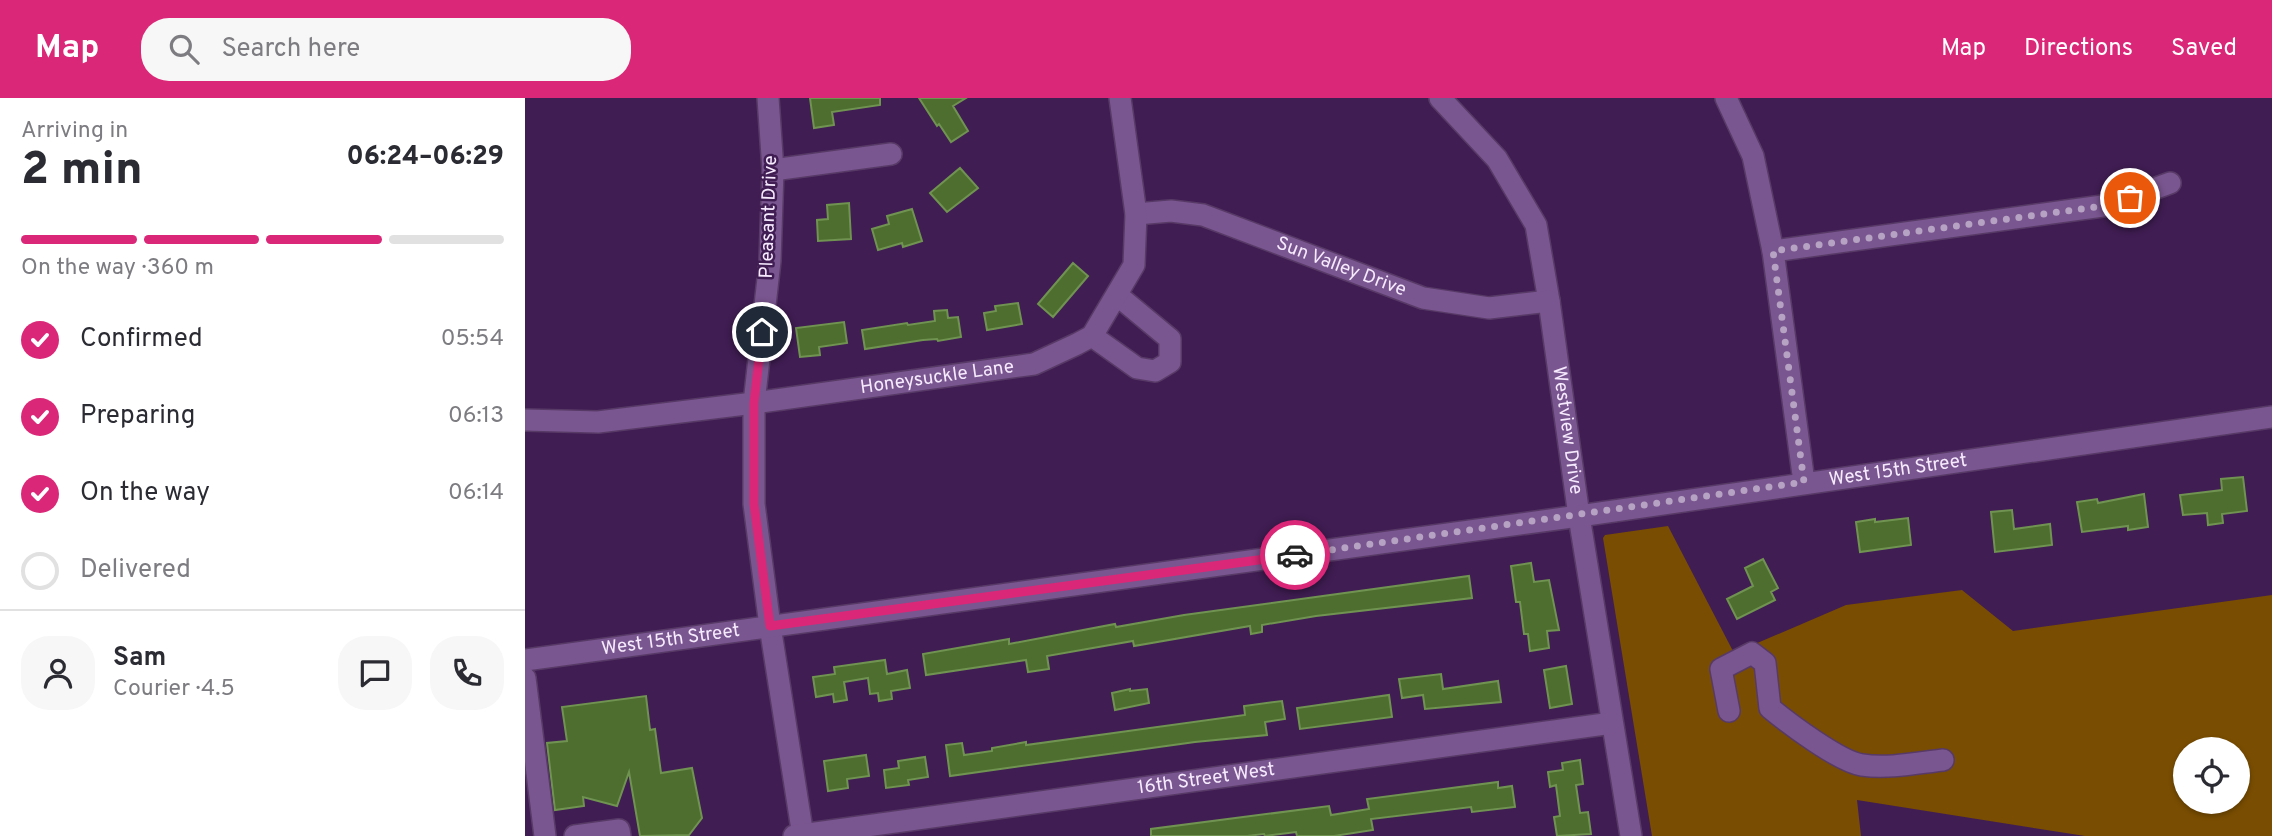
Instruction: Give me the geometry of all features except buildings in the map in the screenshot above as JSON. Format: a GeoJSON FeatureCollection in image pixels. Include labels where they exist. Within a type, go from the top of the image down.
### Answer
{"type":"FeatureCollection","features":[{"type":"Feature","properties":{"kind":"street","name":"Pleasant Drive"},"geometry":{"type":"LineString","coordinates":[[768,98],[773,170],[770,261],[754,403],[754,504],[800,835]]}},
{"type":"Feature","properties":{"kind":"street"},"geometry":{"type":"LineString","coordinates":[[1117,295],[1170,339],[1170,362],[1155,371],[1137,368],[1093,336],[1134,265],[1136,214],[1120,98]]}},
{"type":"Feature","properties":{"kind":"street","name":"Westview Drive"},"geometry":{"type":"LineString","coordinates":[[1440,98],[1497,159],[1536,225],[1579,516],[1631,836]]}},
{"type":"Feature","properties":{"kind":"street"},"geometry":{"type":"LineString","coordinates":[[1726,98],[1753,156],[1773,251],[1804,482]]}},
{"type":"Feature","properties":{"kind":"street"},"geometry":{"type":"LineString","coordinates":[[773,170],[891,154]]}},
{"type":"Feature","properties":{"kind":"street"},"geometry":{"type":"LineString","coordinates":[[1773,251],[2110,205],[2170,183]]}},
{"type":"Feature","properties":{"kind":"street","name":"Sun Valley Drive"},"geometry":{"type":"LineString","coordinates":[[1136,214],[1171,211],[1203,215],[1423,298],[1489,308],[1549,301]]}},
{"type":"Feature","properties":{"kind":"street","name":"Honeysuckle Lane"},"geometry":{"type":"LineString","coordinates":[[525,421],[598,422],[1034,364],[1093,336]]}},
{"type":"Feature","properties":{"kind":"street","name":"West 15th Street"},"geometry":{"type":"LineString","coordinates":[[525,660],[1579,516],[2272,417]]}},
{"type":"Feature","properties":{"kind":"street"},"geometry":{"type":"LineString","coordinates":[[1728,711],[1721,668],[1752,653],[1765,663],[1770,708],[1806,736],[1854,764],[1884,765],[1943,760]]}},
{"type":"Feature","properties":{"kind":"street"},"geometry":{"type":"LineString","coordinates":[[525,678],[545,836]]}},
{"type":"Feature","properties":{"kind":"street","name":"16th Street West"},"geometry":{"type":"LineString","coordinates":[[800,835],[1612,723]]}},
{"type":"Feature","properties":{"kind":"street"},"geometry":{"type":"LineString","coordinates":[[575,836],[619,830],[619,836]]}},
{"type":"Feature","properties":{"kind":"shaded area"},"geometry":{"type":"Polygon","coordinates":[[[1668,526],[1734,653],[1846,605],[1962,590],[2013,631],[2272,595],[2272,836],[2085,836],[1857,800],[1861,836],[1652,836],[1603,538],[1605,535],[1668,526]]]}},
{"type":"Feature","properties":{"kind":"way so far"},"geometry":{"type":"LineString","coordinates":[[1295,555],[1804,482],[1773,251],[2110,205],[2130,198]]}},
{"type":"Feature","properties":{"kind":"route"},"geometry":{"type":"LineString","coordinates":[[762,332],[754,403],[754,504],[770,626],[1295,555]]}}]}
